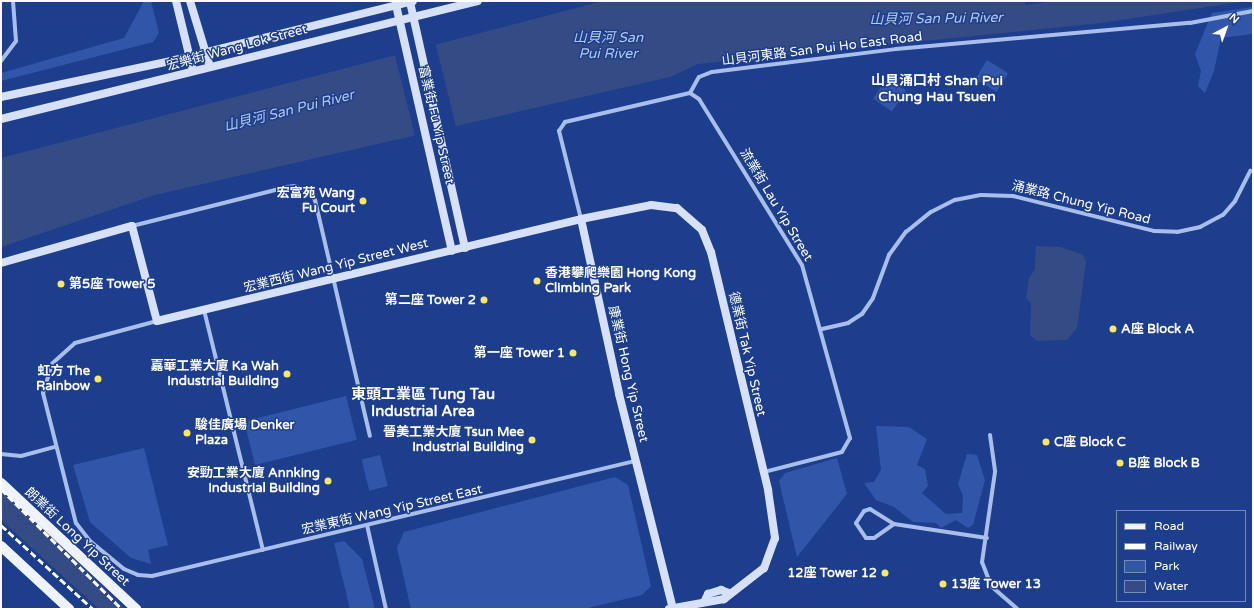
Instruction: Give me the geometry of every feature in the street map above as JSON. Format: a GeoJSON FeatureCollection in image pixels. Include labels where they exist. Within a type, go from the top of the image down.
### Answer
{"type":"FeatureCollection","features":[{"type":"Feature","properties":{"kind":"main road","name":"朗業街 Long Yip Street"},"geometry":{"type":"LineString","coordinates":[[1,484],[136,609]]}},
{"type":"Feature","properties":{"kind":"main road"},"geometry":{"type":"LineString","coordinates":[[1,546],[69,609]]}},
{"type":"Feature","properties":{"kind":"street"},"geometry":{"type":"LineString","coordinates":[[1,61],[16,41],[13,1]]}},
{"type":"Feature","properties":{"kind":"street"},"geometry":{"type":"LineString","coordinates":[[176,1],[193,71]]}},
{"type":"Feature","properties":{"kind":"street"},"geometry":{"type":"LineString","coordinates":[[190,1],[204,53],[210,67]]}},
{"type":"Feature","properties":{"kind":"street","name":"宏樂街 Wang Lok Street"},"geometry":{"type":"LineString","coordinates":[[1,119],[400,19],[478,1]]}},
{"type":"Feature","properties":{"kind":"street","name":"宏樂街 Wang Lok Street"},"geometry":{"type":"LineString","coordinates":[[1,97],[189,57],[411,2]]}},
{"type":"Feature","properties":{"kind":"street","name":"富業街 Fu Yip Street"},"geometry":{"type":"LineString","coordinates":[[411,2],[465,248]]}},
{"type":"Feature","properties":{"kind":"street","name":"富業街 Fu Yip Street"},"geometry":{"type":"LineString","coordinates":[[396,5],[452,251]]}},
{"type":"Feature","properties":{"kind":"street","name":"山貝河東路 San Pui Ho East Road"},"geometry":{"type":"LineString","coordinates":[[690,93],[699,77],[712,72],[896,49],[1173,25],[1253,11]]}},
{"type":"Feature","properties":{"kind":"street","name":"康業街 Hong Yip Street"},"geometry":{"type":"LineString","coordinates":[[671,609],[581,219],[559,132],[565,122],[690,93]]}},
{"type":"Feature","properties":{"kind":"street","name":"流業街 Lau Yip Street"},"geometry":{"type":"LineString","coordinates":[[690,93],[699,98],[802,265],[822,329],[849,443],[842,452],[764,472]]}},
{"type":"Feature","properties":{"kind":"street","name":"涌業路 Chung Yip Road"},"geometry":{"type":"LineString","coordinates":[[822,329],[848,322],[862,314],[900,239],[917,222],[951,202],[981,195],[1013,196],[1154,231],[1177,232],[1200,227],[1223,215],[1235,201],[1250,171]]}},
{"type":"Feature","properties":{"kind":"street"},"geometry":{"type":"LineString","coordinates":[[1,263],[132,226],[295,186],[314,200],[331,280],[370,436]]}},
{"type":"Feature","properties":{"kind":"street","name":"德業街 Tak Yip Street"},"geometry":{"type":"LineString","coordinates":[[581,219],[664,205],[688,215],[702,230],[711,252],[764,472],[774,522],[772,553],[756,577],[729,593],[721,590],[708,594],[705,600],[671,609]]}},
{"type":"Feature","properties":{"kind":"street","name":"宏業西街 Wang Yip Street West"},"geometry":{"type":"LineString","coordinates":[[152,576],[124,569],[80,529],[70,508],[44,401],[48,373],[66,348],[97,336],[581,219]]}},
{"type":"Feature","properties":{"kind":"street"},"geometry":{"type":"LineString","coordinates":[[132,226],[157,322]]}},
{"type":"Feature","properties":{"kind":"street"},"geometry":{"type":"LineString","coordinates":[[204,310],[263,550]]}},
{"type":"Feature","properties":{"kind":"street"},"geometry":{"type":"LineString","coordinates":[[990,435],[995,472],[987,538],[982,562],[991,586],[1017,609]]}},
{"type":"Feature","properties":{"kind":"street"},"geometry":{"type":"LineString","coordinates":[[1,454],[21,456],[55,447]]}},
{"type":"Feature","properties":{"kind":"street","name":"宏業東街 Wang Yip Street East"},"geometry":{"type":"LineString","coordinates":[[152,576],[636,461]]}},
{"type":"Feature","properties":{"kind":"street"},"geometry":{"type":"LineString","coordinates":[[894,524],[874,538],[866,538],[856,524],[861,514],[870,509],[894,524],[987,538]]}},
{"type":"Feature","properties":{"kind":"street"},"geometry":{"type":"LineString","coordinates":[[367,525],[386,609]]}},
{"type":"Feature","properties":{"kind":"green space"},"geometry":{"type":"Polygon","coordinates":[[[144,1],[151,1],[159,33],[153,42],[1,81],[1,73],[124,38],[144,1]]]}},
{"type":"Feature","properties":{"kind":"green space"},"geometry":{"type":"Polygon","coordinates":[[[1253,7],[1253,34],[1221,38],[1214,71],[1205,93],[1198,86],[1201,71],[1195,54],[1212,13],[1253,7]]]}},
{"type":"Feature","properties":{"kind":"green space"},"geometry":{"type":"Polygon","coordinates":[[[987,60],[1008,73],[997,92],[975,79],[987,60]]]}},
{"type":"Feature","properties":{"kind":"green space"},"geometry":{"type":"Polygon","coordinates":[[[887,78],[906,91],[892,112],[873,99],[887,78]]]}},
{"type":"Feature","properties":{"kind":"green space"},"geometry":{"type":"Polygon","coordinates":[[[346,396],[357,440],[255,465],[244,421],[346,396]]]}},
{"type":"Feature","properties":{"kind":"green space"},"geometry":{"type":"Polygon","coordinates":[[[876,426],[909,427],[927,439],[917,465],[925,469],[928,486],[922,493],[946,514],[962,513],[963,496],[958,484],[967,454],[977,455],[985,480],[973,525],[968,528],[956,520],[941,528],[936,523],[913,522],[894,507],[876,500],[864,483],[874,482],[881,470],[876,426]]]}},
{"type":"Feature","properties":{"kind":"green space"},"geometry":{"type":"Polygon","coordinates":[[[144,448],[168,545],[148,550],[151,564],[131,558],[90,522],[73,465],[144,448]]]}},
{"type":"Feature","properties":{"kind":"green space"},"geometry":{"type":"Polygon","coordinates":[[[380,455],[388,486],[369,491],[362,460],[380,455]]]}},
{"type":"Feature","properties":{"kind":"green space"},"geometry":{"type":"Polygon","coordinates":[[[837,458],[847,494],[797,557],[779,481],[785,473],[837,458]]]}},
{"type":"Feature","properties":{"kind":"green space"},"geometry":{"type":"Polygon","coordinates":[[[615,477],[628,485],[651,586],[642,595],[584,609],[411,609],[397,548],[404,532],[615,477]]]}},
{"type":"Feature","properties":{"kind":"green space"},"geometry":{"type":"Polygon","coordinates":[[[344,541],[362,559],[375,609],[350,609],[334,543],[344,541]]]}},
{"type":"Feature","properties":{"kind":"water","name":"山貝河 San Pui River"},"geometry":{"type":"Polygon","coordinates":[[[603,1],[1025,1],[1025,5],[1058,1],[1247,1],[1101,23],[698,64],[670,77],[155,195],[1,247],[1,158],[603,1]]]}},
{"type":"Feature","properties":{"kind":"water"},"geometry":{"type":"Polygon","coordinates":[[[1036,246],[1061,247],[1083,255],[1086,262],[1077,328],[1067,340],[1037,341],[1030,335],[1031,303],[1026,298],[1029,278],[1035,269],[1036,246]]]}},
{"type":"Feature","properties":{"kind":"water"},"geometry":{"type":"Polygon","coordinates":[[[1,489],[22,507],[125,609],[99,609],[1,520],[1,489]]]}},
{"type":"Feature","properties":{"kind":"pier"},"geometry":{"type":"Polygon","coordinates":[[[435,42],[457,128],[416,139],[394,52],[435,42]]]}},
{"type":"Feature","properties":{"kind":"railway"},"geometry":{"type":"LineString","coordinates":[[1,489],[122,609]]}},
{"type":"Feature","properties":{"kind":"railway"},"geometry":{"type":"LineString","coordinates":[[1,525],[93,609]]}},
{"type":"Feature","properties":{"kind":"place","name":"宏富苑 Wang Fu Court"},"geometry":{"type":"Point","coordinates":[363,201]}},
{"type":"Feature","properties":{"kind":"place","name":"香港攀爬樂園 Hong Kong Climbing Park"},"geometry":{"type":"Point","coordinates":[537,281]}},
{"type":"Feature","properties":{"kind":"place","name":"第5座 Tower 5"},"geometry":{"type":"Point","coordinates":[61,284]}},
{"type":"Feature","properties":{"kind":"place","name":"第二座 Tower 2"},"geometry":{"type":"Point","coordinates":[484,300]}},
{"type":"Feature","properties":{"kind":"place","name":"A座 Block A"},"geometry":{"type":"Point","coordinates":[1113,329]}},
{"type":"Feature","properties":{"kind":"place","name":"第一座 Tower 1"},"geometry":{"type":"Point","coordinates":[573,353]}},
{"type":"Feature","properties":{"kind":"place","name":"嘉華工業大廈 Ka Wah Industrial Building"},"geometry":{"type":"Point","coordinates":[287,374]}},
{"type":"Feature","properties":{"kind":"place","name":"虹方 The Rainbow"},"geometry":{"type":"Point","coordinates":[98,379]}},
{"type":"Feature","properties":{"kind":"place","name":"駿佳廣場 Denker Plaza"},"geometry":{"type":"Point","coordinates":[187,433]}},
{"type":"Feature","properties":{"kind":"place","name":"晉美工業大廈 Tsun Mee Industrial Building"},"geometry":{"type":"Point","coordinates":[532,440]}},
{"type":"Feature","properties":{"kind":"place","name":"C座 Block C"},"geometry":{"type":"Point","coordinates":[1046,442]}},
{"type":"Feature","properties":{"kind":"place","name":"B座 Block B"},"geometry":{"type":"Point","coordinates":[1120,463]}},
{"type":"Feature","properties":{"kind":"place","name":"安勁工業大廈 Annking Industrial Building"},"geometry":{"type":"Point","coordinates":[328,481]}},
{"type":"Feature","properties":{"kind":"place","name":"12座 Tower 12"},"geometry":{"type":"Point","coordinates":[885,573]}},
{"type":"Feature","properties":{"kind":"place","name":"13座 Tower 13"},"geometry":{"type":"Point","coordinates":[943,584]}},
{"type":"Feature","properties":{"kind":"district","name":"山貝涌口村 Shan Pui Chung Hau Tsuen"},"geometry":{"type":"Point","coordinates":[937,90]}},
{"type":"Feature","properties":{"kind":"district","name":"東頭工業區 Tung Tau Industrial Area"},"geometry":{"type":"Point","coordinates":[423,402]}}]}
